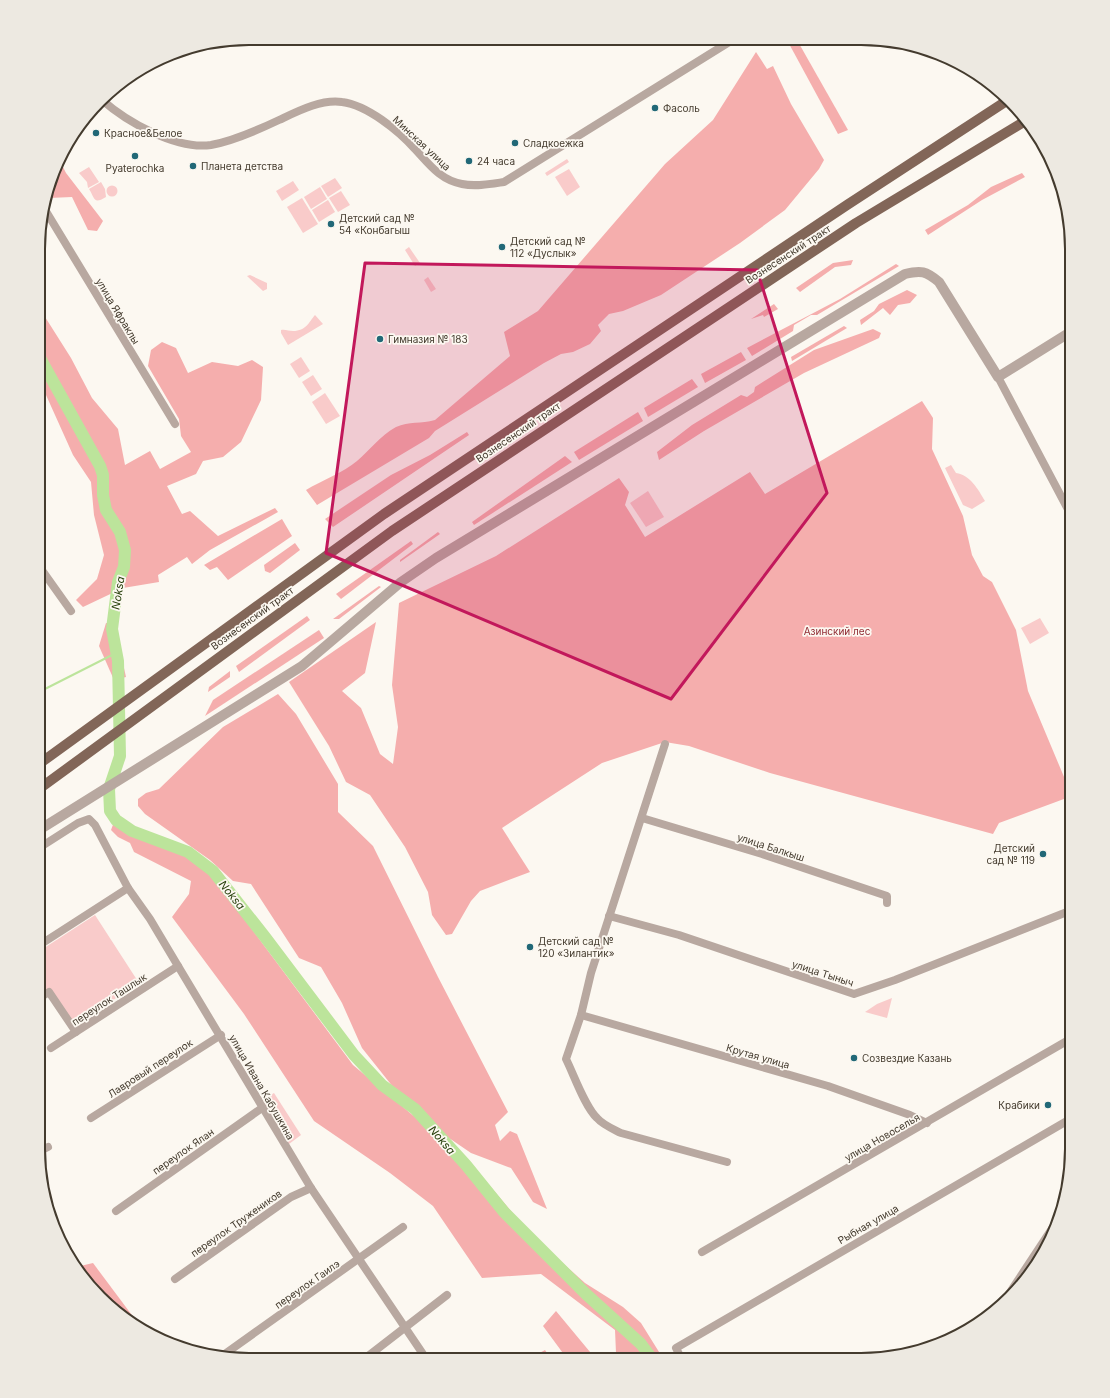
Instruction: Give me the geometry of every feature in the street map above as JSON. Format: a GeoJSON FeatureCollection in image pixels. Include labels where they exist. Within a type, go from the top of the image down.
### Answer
{"type":"FeatureCollection","features":[{"type":"Feature","properties":{"kind":"main road","name":"Вознесенский тракт"},"geometry":{"type":"LineString","coordinates":[[45,760],[142,691],[384,514],[847,205],[1003,103]]}},
{"type":"Feature","properties":{"kind":"main road","name":"Вознесенский тракт"},"geometry":{"type":"LineString","coordinates":[[45,785],[386,536],[473,476],[856,224],[1021,123]]}},
{"type":"Feature","properties":{"kind":"street","name":"Минская улица"},"geometry":{"type":"LineString","coordinates":[[106,104],[116,112],[151,131],[170,139],[203,145],[212,144],[256,131],[302,109],[332,101],[344,102],[376,116],[400,134],[434,170],[447,179],[462,184],[475,185],[504,182],[510,179],[724,45]]}},
{"type":"Feature","properties":{"kind":"street","name":"улица Яфраклы"},"geometry":{"type":"LineString","coordinates":[[48,215],[175,424]]}},
{"type":"Feature","properties":{"kind":"street"},"geometry":{"type":"LineString","coordinates":[[45,826],[302,666],[401,582],[436,558],[905,274],[918,271],[930,274],[939,282],[998,377],[1065,504]]}},
{"type":"Feature","properties":{"kind":"street"},"geometry":{"type":"LineString","coordinates":[[998,377],[1065,335]]}},
{"type":"Feature","properties":{"kind":"street"},"geometry":{"type":"LineString","coordinates":[[45,574],[72,611]]}},
{"type":"Feature","properties":{"kind":"street"},"geometry":{"type":"LineString","coordinates":[[665,744],[591,972],[581,1015],[566,1059],[583,1096],[596,1118],[622,1133],[727,1162]]}},
{"type":"Feature","properties":{"kind":"street","name":"улица Балкыш"},"geometry":{"type":"LineString","coordinates":[[642,818],[762,854],[886,896],[887,903]]}},
{"type":"Feature","properties":{"kind":"street","name":"улица Ивана Кабушкина"},"geometry":{"type":"LineString","coordinates":[[45,844],[78,823],[89,819],[102,835],[128,888],[150,919],[221,1035],[262,1108],[311,1188],[423,1353]]}},
{"type":"Feature","properties":{"kind":"street"},"geometry":{"type":"LineString","coordinates":[[45,941],[128,888]]}},
{"type":"Feature","properties":{"kind":"street","name":"улица Тыныч"},"geometry":{"type":"LineString","coordinates":[[609,916],[679,935],[854,994],[895,980],[1065,913]]}},
{"type":"Feature","properties":{"kind":"street","name":"переулок Ташлык"},"geometry":{"type":"LineString","coordinates":[[51,1048],[178,966]]}},
{"type":"Feature","properties":{"kind":"street"},"geometry":{"type":"LineString","coordinates":[[45,995],[49,992],[76,1032]]}},
{"type":"Feature","properties":{"kind":"street","name":"Крутая улица"},"geometry":{"type":"LineString","coordinates":[[581,1015],[828,1086],[910,1115],[927,1123]]}},
{"type":"Feature","properties":{"kind":"street","name":"Лавровый переулок"},"geometry":{"type":"LineString","coordinates":[[91,1118],[221,1035]]}},
{"type":"Feature","properties":{"kind":"street","name":"улица Новоселья"},"geometry":{"type":"LineString","coordinates":[[702,1252],[1065,1042]]}},
{"type":"Feature","properties":{"kind":"street","name":"переулок Ялан"},"geometry":{"type":"LineString","coordinates":[[116,1211],[262,1108]]}},
{"type":"Feature","properties":{"kind":"street","name":"Рыбная улица"},"geometry":{"type":"LineString","coordinates":[[678,1353],[676,1348],[1065,1122]]}},
{"type":"Feature","properties":{"kind":"street","name":"переулок Тружеников"},"geometry":{"type":"LineString","coordinates":[[175,1278],[291,1197],[311,1188]]}},
{"type":"Feature","properties":{"kind":"street","name":"переулок Гаилэ"},"geometry":{"type":"LineString","coordinates":[[228,1352],[403,1227]]}},
{"type":"Feature","properties":{"kind":"street"},"geometry":{"type":"LineString","coordinates":[[1022,1275],[1040,1246]]}},
{"type":"Feature","properties":{"kind":"street"},"geometry":{"type":"LineString","coordinates":[[372,1353],[447,1295]]}},
{"type":"Feature","properties":{"kind":"highlighted area"},"geometry":{"type":"Polygon","coordinates":[[[365,263],[757,270],[827,493],[671,699],[326,553],[365,263]]]}},
{"type":"Feature","properties":{"kind":"shaded area"},"geometry":{"type":"Polygon","coordinates":[[[567,159],[569,162],[547,176],[545,173],[567,159]]]}},
{"type":"Feature","properties":{"kind":"shaded area"},"geometry":{"type":"Polygon","coordinates":[[[89,167],[99,182],[88,188],[87,182],[79,173],[89,167]]]}},
{"type":"Feature","properties":{"kind":"shaded area"},"geometry":{"type":"Polygon","coordinates":[[[569,169],[580,187],[567,196],[555,177],[569,169]]]}},
{"type":"Feature","properties":{"kind":"shaded area"},"geometry":{"type":"Polygon","coordinates":[[[335,178],[342,188],[328,197],[321,186],[335,178]]]}},
{"type":"Feature","properties":{"kind":"shaded area"},"geometry":{"type":"Polygon","coordinates":[[[293,181],[299,190],[282,201],[276,191],[293,181]]]}},
{"type":"Feature","properties":{"kind":"shaded area"},"geometry":{"type":"Polygon","coordinates":[[[101,182],[105,189],[106,197],[96,200],[89,189],[101,182]]]}},
{"type":"Feature","properties":{"kind":"shaded area"},"geometry":{"type":"Polygon","coordinates":[[[110,186],[114,186],[116,187],[116,195],[110,196],[107,193],[107,189],[110,186]]]}},
{"type":"Feature","properties":{"kind":"shaded area"},"geometry":{"type":"Polygon","coordinates":[[[320,187],[327,199],[311,209],[304,197],[320,187]]]}},
{"type":"Feature","properties":{"kind":"shaded area"},"geometry":{"type":"Polygon","coordinates":[[[341,191],[350,205],[338,212],[329,198],[341,191]]]}},
{"type":"Feature","properties":{"kind":"shaded area"},"geometry":{"type":"Polygon","coordinates":[[[302,198],[318,224],[303,233],[287,207],[302,198]]]}},
{"type":"Feature","properties":{"kind":"shaded area"},"geometry":{"type":"Polygon","coordinates":[[[328,200],[335,212],[319,222],[312,210],[328,200]]]}},
{"type":"Feature","properties":{"kind":"shaded area"},"geometry":{"type":"Polygon","coordinates":[[[409,247],[420,263],[415,266],[405,250],[409,247]]]}},
{"type":"Feature","properties":{"kind":"shaded area"},"geometry":{"type":"Polygon","coordinates":[[[250,275],[267,283],[267,289],[263,291],[247,276],[250,275]]]}},
{"type":"Feature","properties":{"kind":"shaded area"},"geometry":{"type":"Polygon","coordinates":[[[428,277],[436,289],[431,292],[424,280],[428,277]]]}},
{"type":"Feature","properties":{"kind":"shaded area"},"geometry":{"type":"Polygon","coordinates":[[[315,315],[323,324],[288,345],[281,333],[281,330],[297,331],[304,328],[315,315]]]}},
{"type":"Feature","properties":{"kind":"shaded area"},"geometry":{"type":"Polygon","coordinates":[[[301,357],[310,371],[299,378],[290,364],[301,357]]]}},
{"type":"Feature","properties":{"kind":"shaded area"},"geometry":{"type":"Polygon","coordinates":[[[313,375],[322,389],[311,396],[302,382],[313,375]]]}},
{"type":"Feature","properties":{"kind":"shaded area"},"geometry":{"type":"Polygon","coordinates":[[[325,393],[340,416],[326,424],[312,402],[325,393]]]}},
{"type":"Feature","properties":{"kind":"shaded area"},"geometry":{"type":"Polygon","coordinates":[[[951,465],[956,473],[961,474],[973,483],[985,501],[972,509],[963,505],[945,468],[951,465]]]}},
{"type":"Feature","properties":{"kind":"shaded area"},"geometry":{"type":"Polygon","coordinates":[[[648,491],[664,517],[646,527],[630,503],[648,491]]]}},
{"type":"Feature","properties":{"kind":"shaded area"},"geometry":{"type":"Polygon","coordinates":[[[1040,618],[1049,633],[1030,644],[1021,628],[1040,618]]]}},
{"type":"Feature","properties":{"kind":"shaded area"},"geometry":{"type":"Polygon","coordinates":[[[95,915],[139,983],[75,1025],[50,989],[45,992],[45,947],[95,915]]]}},
{"type":"Feature","properties":{"kind":"shaded area"},"geometry":{"type":"Polygon","coordinates":[[[892,998],[887,1018],[865,1012],[877,1004],[892,998]]]}},
{"type":"Feature","properties":{"kind":"shaded area"},"geometry":{"type":"Polygon","coordinates":[[[274,1093],[301,1135],[289,1144],[261,1101],[274,1093]]]}},
{"type":"Feature","properties":{"kind":"green space"},"geometry":{"type":"Polygon","coordinates":[[[790,45],[800,45],[848,130],[838,134],[790,45]]]}},
{"type":"Feature","properties":{"kind":"green space"},"geometry":{"type":"Polygon","coordinates":[[[756,52],[767,69],[773,66],[791,104],[824,160],[819,169],[785,210],[740,243],[661,295],[623,311],[609,314],[598,325],[601,331],[590,344],[573,352],[561,354],[544,363],[435,431],[429,438],[317,505],[306,490],[352,465],[375,443],[396,427],[435,420],[510,356],[504,332],[538,311],[665,164],[713,120],[756,52]]]}},
{"type":"Feature","properties":{"kind":"green space"},"geometry":{"type":"Polygon","coordinates":[[[63,167],[66,173],[103,221],[97,231],[88,230],[72,197],[52,198],[63,167]]]}},
{"type":"Feature","properties":{"kind":"green space"},"geometry":{"type":"Polygon","coordinates":[[[1022,173],[1025,177],[982,200],[928,235],[925,230],[968,205],[991,187],[1022,173]]]}},
{"type":"Feature","properties":{"kind":"green space"},"geometry":{"type":"Polygon","coordinates":[[[853,260],[851,265],[835,267],[800,292],[796,288],[833,263],[853,260]]]}},
{"type":"Feature","properties":{"kind":"green space"},"geometry":{"type":"Polygon","coordinates":[[[896,264],[899,266],[817,315],[811,315],[794,325],[793,331],[752,356],[747,348],[840,299],[896,264]]]}},
{"type":"Feature","properties":{"kind":"green space"},"geometry":{"type":"Polygon","coordinates":[[[907,290],[917,295],[910,303],[898,305],[890,315],[883,308],[861,325],[860,320],[874,311],[879,304],[907,290]]]}},
{"type":"Feature","properties":{"kind":"green space"},"geometry":{"type":"Polygon","coordinates":[[[774,304],[778,309],[764,317],[763,315],[751,319],[774,304]]]}},
{"type":"Feature","properties":{"kind":"green space"},"geometry":{"type":"Polygon","coordinates":[[[45,317],[71,358],[92,398],[118,429],[125,465],[150,451],[160,469],[191,452],[181,436],[179,419],[148,366],[151,350],[162,342],[176,348],[188,373],[212,362],[238,366],[252,360],[263,367],[261,400],[241,442],[223,457],[203,461],[196,474],[167,486],[182,514],[190,511],[218,536],[275,508],[278,512],[210,550],[192,564],[187,557],[158,575],[159,582],[123,588],[83,607],[76,600],[97,579],[104,555],[94,515],[91,482],[73,455],[46,395],[45,317]]]}},
{"type":"Feature","properties":{"kind":"green space"},"geometry":{"type":"Polygon","coordinates":[[[844,326],[847,328],[792,361],[791,357],[844,326]]]}},
{"type":"Feature","properties":{"kind":"green space"},"geometry":{"type":"Polygon","coordinates":[[[873,329],[881,333],[879,338],[804,373],[704,431],[659,460],[657,452],[692,425],[741,395],[747,397],[754,392],[755,387],[814,350],[873,329]]]}},
{"type":"Feature","properties":{"kind":"green space"},"geometry":{"type":"Polygon","coordinates":[[[741,352],[746,360],[705,383],[701,374],[741,352]]]}},
{"type":"Feature","properties":{"kind":"green space"},"geometry":{"type":"Polygon","coordinates":[[[692,379],[698,387],[648,417],[644,408],[692,379]]]}},
{"type":"Feature","properties":{"kind":"green space","name":"Азинский лес"},"geometry":{"type":"Polygon","coordinates":[[[922,401],[933,418],[932,449],[963,516],[972,555],[983,576],[992,582],[1016,630],[1028,691],[1065,779],[1065,799],[999,823],[993,834],[770,773],[689,746],[665,742],[602,763],[502,828],[530,872],[480,891],[471,901],[452,934],[446,935],[432,915],[428,892],[405,847],[370,795],[346,782],[329,746],[289,682],[376,622],[365,673],[342,691],[361,708],[380,754],[393,764],[398,727],[392,685],[399,603],[496,556],[619,478],[629,492],[625,505],[645,537],[750,472],[765,494],[922,401]]]}},
{"type":"Feature","properties":{"kind":"green space"},"geometry":{"type":"Polygon","coordinates":[[[638,412],[643,421],[579,460],[574,452],[638,412]]]}},
{"type":"Feature","properties":{"kind":"green space"},"geometry":{"type":"Polygon","coordinates":[[[467,432],[469,435],[333,527],[325,519],[391,475],[430,455],[467,432]]]}},
{"type":"Feature","properties":{"kind":"green space"},"geometry":{"type":"Polygon","coordinates":[[[565,456],[572,462],[474,525],[472,522],[565,456]]]}},
{"type":"Feature","properties":{"kind":"green space"},"geometry":{"type":"Polygon","coordinates":[[[282,519],[292,536],[228,580],[217,567],[210,570],[204,565],[282,519]]]}},
{"type":"Feature","properties":{"kind":"green space"},"geometry":{"type":"Polygon","coordinates":[[[438,532],[440,534],[400,562],[400,560],[438,532]]]}},
{"type":"Feature","properties":{"kind":"green space"},"geometry":{"type":"Polygon","coordinates":[[[411,541],[413,544],[341,599],[336,594],[411,541]]]}},
{"type":"Feature","properties":{"kind":"green space"},"geometry":{"type":"Polygon","coordinates":[[[295,543],[300,550],[270,573],[265,571],[264,565],[295,543]]]}},
{"type":"Feature","properties":{"kind":"green space"},"geometry":{"type":"Polygon","coordinates":[[[379,586],[381,587],[339,619],[333,619],[379,586]]]}},
{"type":"Feature","properties":{"kind":"green space"},"geometry":{"type":"Polygon","coordinates":[[[307,616],[310,620],[239,672],[236,666],[307,616]]]}},
{"type":"Feature","properties":{"kind":"green space"},"geometry":{"type":"Polygon","coordinates":[[[106,623],[114,624],[126,677],[114,680],[99,646],[106,623]]]}},
{"type":"Feature","properties":{"kind":"green space"},"geometry":{"type":"Polygon","coordinates":[[[319,630],[324,638],[205,716],[213,700],[319,630]]]}},
{"type":"Feature","properties":{"kind":"green space"},"geometry":{"type":"Polygon","coordinates":[[[230,671],[230,677],[208,692],[209,687],[230,671]]]}},
{"type":"Feature","properties":{"kind":"green space"},"geometry":{"type":"Polygon","coordinates":[[[278,694],[296,714],[338,784],[338,812],[373,846],[438,977],[508,1112],[495,1125],[500,1141],[510,1131],[517,1134],[547,1209],[533,1202],[511,1168],[471,1153],[427,1123],[405,1102],[362,1048],[342,1003],[321,967],[299,958],[251,884],[233,881],[210,860],[145,814],[138,806],[138,799],[146,793],[159,789],[223,727],[278,694]]]}},
{"type":"Feature","properties":{"kind":"green space"},"geometry":{"type":"Polygon","coordinates":[[[114,822],[127,833],[156,842],[187,855],[210,873],[353,1065],[472,1165],[517,1218],[548,1250],[585,1283],[623,1307],[641,1323],[660,1353],[616,1353],[615,1330],[541,1274],[482,1278],[433,1206],[390,1173],[314,1121],[244,1014],[172,917],[189,894],[191,881],[134,852],[130,843],[118,837],[111,830],[114,822]]]}},
{"type":"Feature","properties":{"kind":"green space"},"geometry":{"type":"Polygon","coordinates":[[[93,1263],[133,1317],[114,1302],[96,1284],[82,1266],[93,1263]]]}},
{"type":"Feature","properties":{"kind":"green space"},"geometry":{"type":"Polygon","coordinates":[[[556,1311],[591,1353],[563,1353],[543,1326],[556,1311]]]}},
{"type":"Feature","properties":{"kind":"green space"},"geometry":{"type":"Polygon","coordinates":[[[545,1350],[547,1353],[540,1353],[545,1350]]]}},
{"type":"Feature","properties":{"kind":"waterway","name":"Noksa"},"geometry":{"type":"LineString","coordinates":[[45,367],[100,466],[103,475],[103,495],[106,510],[120,532],[125,550],[124,567],[118,582],[112,629],[118,661],[120,756],[109,789],[110,811],[116,820],[132,831],[188,852],[213,871],[354,1055],[382,1085],[415,1109],[466,1165],[504,1212],[586,1294],[641,1344],[648,1353]]}},
{"type":"Feature","properties":{"kind":"waterway"},"geometry":{"type":"LineString","coordinates":[[45,689],[116,653]]}},
{"type":"Feature","properties":{"kind":"place","name":"Фасоль"},"geometry":{"type":"Point","coordinates":[655,108]}},
{"type":"Feature","properties":{"kind":"place","name":"Красное&Белое"},"geometry":{"type":"Point","coordinates":[96,133]}},
{"type":"Feature","properties":{"kind":"place","name":"Сладкоежка"},"geometry":{"type":"Point","coordinates":[515,143]}},
{"type":"Feature","properties":{"kind":"place","name":"Pyaterochka"},"geometry":{"type":"Point","coordinates":[135,156]}},
{"type":"Feature","properties":{"kind":"place","name":"24 часа"},"geometry":{"type":"Point","coordinates":[469,161]}},
{"type":"Feature","properties":{"kind":"place","name":"Планета детства"},"geometry":{"type":"Point","coordinates":[193,166]}},
{"type":"Feature","properties":{"kind":"place","name":"Детский сад № 54 «Конбагыш"},"geometry":{"type":"Point","coordinates":[331,224]}},
{"type":"Feature","properties":{"kind":"place","name":"Детский сад № 112 «Дуслык»"},"geometry":{"type":"Point","coordinates":[502,247]}},
{"type":"Feature","properties":{"kind":"place","name":"Гимназия № 183"},"geometry":{"type":"Point","coordinates":[380,339]}},
{"type":"Feature","properties":{"kind":"place","name":"Детский сад № 119"},"geometry":{"type":"Point","coordinates":[1043,854]}},
{"type":"Feature","properties":{"kind":"place","name":"Детский сад № 120 «Зилантик»"},"geometry":{"type":"Point","coordinates":[530,947]}},
{"type":"Feature","properties":{"kind":"place","name":"Созвездие Казань"},"geometry":{"type":"Point","coordinates":[854,1058]}},
{"type":"Feature","properties":{"kind":"place","name":"Крабики"},"geometry":{"type":"Point","coordinates":[1048,1105]}}]}
